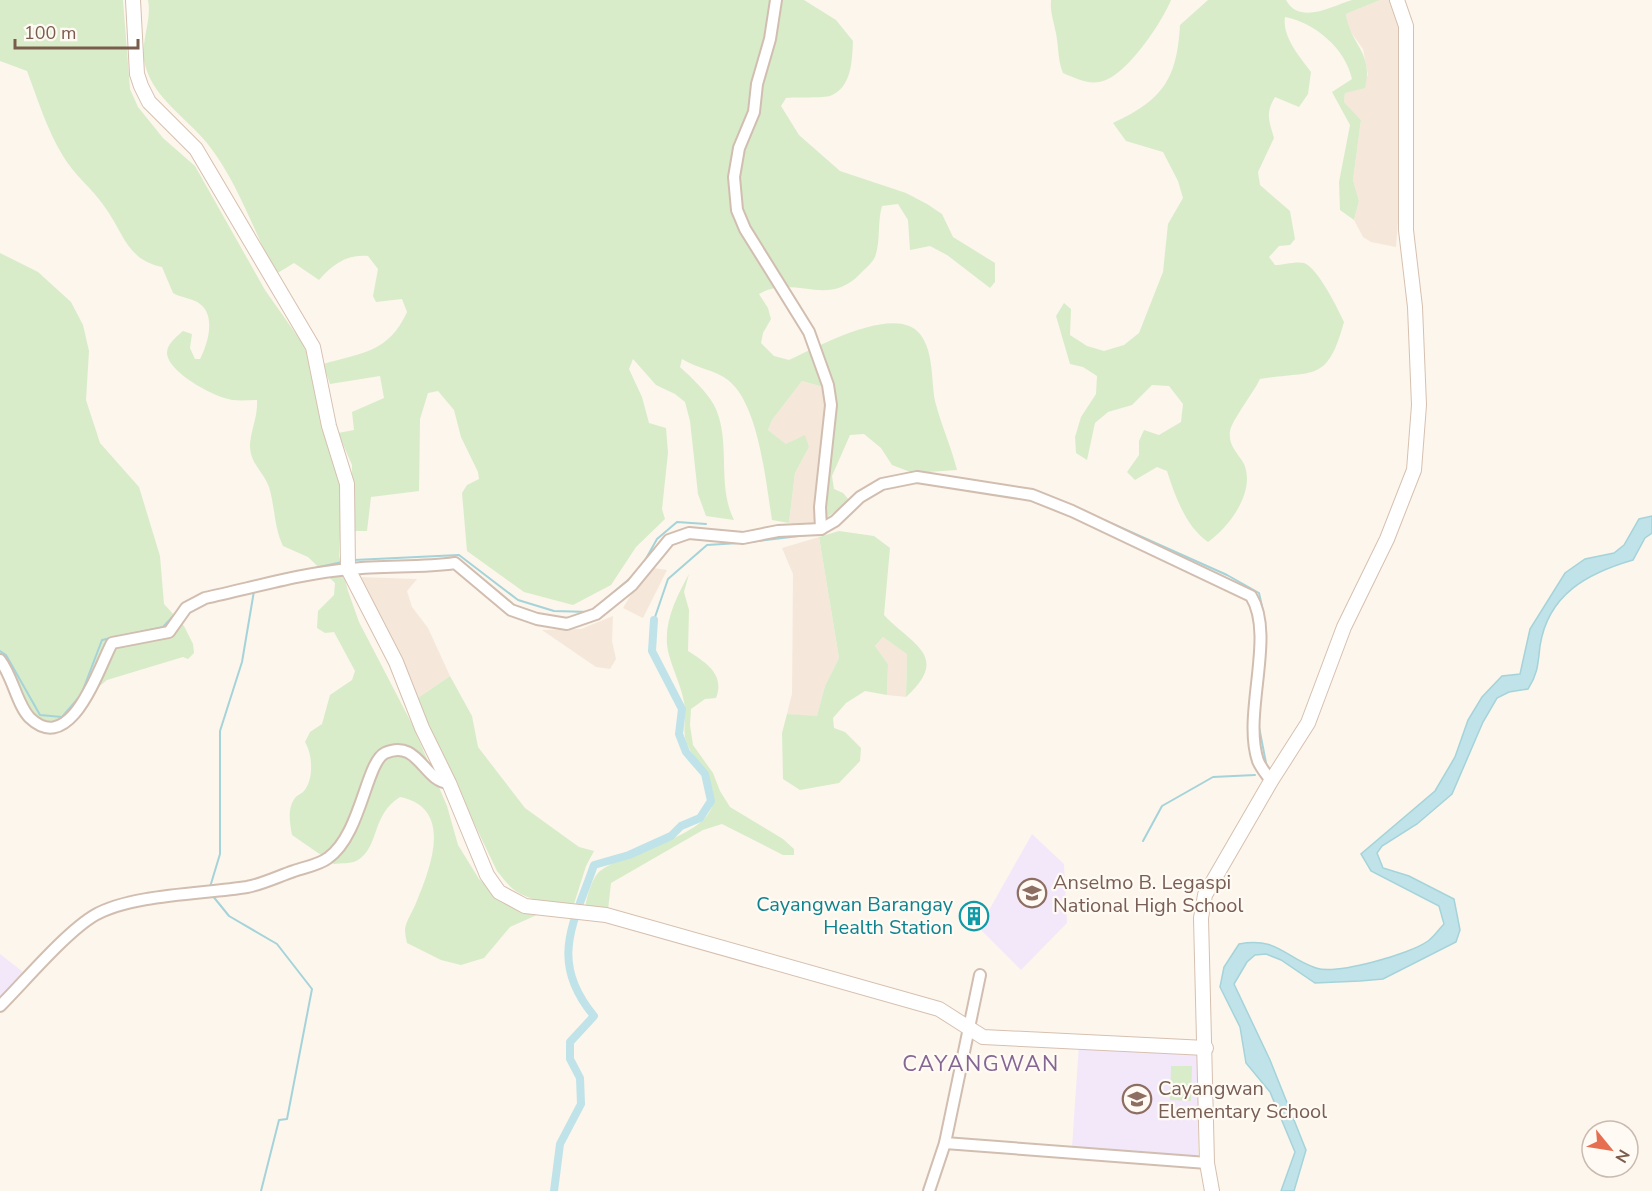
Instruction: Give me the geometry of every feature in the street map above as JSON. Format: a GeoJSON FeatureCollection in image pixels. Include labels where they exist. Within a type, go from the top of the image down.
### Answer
{"type":"FeatureCollection","features":[{"type":"Feature","properties":{"kind":"street"},"geometry":{"type":"LineString","coordinates":[[134,0],[137,75],[149,102],[196,149],[313,347],[330,426],[347,484],[348,569],[396,663],[487,875],[499,892],[525,906],[574,914],[606,915],[939,1009],[983,1037],[1206,1048]]}},
{"type":"Feature","properties":{"kind":"street"},"geometry":{"type":"LineString","coordinates":[[776,0],[770,39],[757,84],[754,112],[739,148],[734,177],[737,210],[745,229],[809,332],[828,385],[831,405],[820,507],[821,529]]}},
{"type":"Feature","properties":{"kind":"street"},"geometry":{"type":"LineString","coordinates":[[1212,1191],[1207,1162],[1206,1048],[1201,918],[1204,895],[1270,781],[1308,723],[1344,627],[1387,539],[1414,470],[1419,405],[1415,307],[1406,230],[1406,26],[1397,0]]}},
{"type":"Feature","properties":{"kind":"street"},"geometry":{"type":"LineString","coordinates":[[0,660],[31,718],[44,726],[58,727],[68,723],[80,707],[112,643],[122,639],[154,637],[169,632],[186,608],[205,598],[348,569],[455,563],[511,610],[537,619],[567,624],[596,614],[632,585],[669,540],[689,533],[742,538],[778,531],[821,529],[882,483],[917,477],[1032,495],[1072,511],[1251,596],[1257,607],[1259,637],[1254,732],[1258,762],[1270,781]]}},
{"type":"Feature","properties":{"kind":"street"},"geometry":{"type":"LineString","coordinates":[[0,1006],[70,936],[95,915],[127,903],[250,886],[327,860],[341,847],[352,831],[375,765],[384,753],[399,750],[414,754],[439,781],[449,783]]}},
{"type":"Feature","properties":{"kind":"street"},"geometry":{"type":"LineString","coordinates":[[929,1191],[945,1143],[980,975]]}},
{"type":"Feature","properties":{"kind":"street"},"geometry":{"type":"LineString","coordinates":[[945,1143],[1207,1162]]}},
{"type":"Feature","properties":{"kind":"shaded area"},"geometry":{"type":"Polygon","coordinates":[[[1380,0],[1391,0],[1402,22],[1401,184],[1396,247],[1371,242],[1363,237],[1354,220],[1359,201],[1353,180],[1361,120],[1344,102],[1345,93],[1368,75],[1363,49],[1348,28],[1346,14],[1380,0]]]}},
{"type":"Feature","properties":{"kind":"shaded area"},"geometry":{"type":"Polygon","coordinates":[[[802,381],[823,387],[826,397],[823,520],[803,526],[789,523],[795,473],[809,447],[786,444],[768,430],[772,420],[802,381]]]}},
{"type":"Feature","properties":{"kind":"shaded area"},"geometry":{"type":"Polygon","coordinates":[[[819,537],[839,658],[825,686],[817,717],[787,714],[792,694],[793,574],[782,548],[819,537]]]}},
{"type":"Feature","properties":{"kind":"shaded area"},"geometry":{"type":"Polygon","coordinates":[[[654,568],[667,570],[643,618],[623,608],[637,585],[654,568]]]}},
{"type":"Feature","properties":{"kind":"shaded area"},"geometry":{"type":"Polygon","coordinates":[[[359,577],[417,579],[407,591],[412,607],[428,628],[450,676],[415,700],[359,577]]]}},
{"type":"Feature","properties":{"kind":"shaded area"},"geometry":{"type":"Polygon","coordinates":[[[613,616],[612,641],[616,659],[610,669],[596,667],[542,630],[581,629],[613,616]]]}},
{"type":"Feature","properties":{"kind":"shaded area"},"geometry":{"type":"Polygon","coordinates":[[[883,637],[907,653],[906,697],[887,695],[888,664],[875,646],[883,637]]]}},
{"type":"Feature","properties":{"kind":"shaded area","name":"Anselmo B. Legaspi National High School"},"geometry":{"type":"Polygon","coordinates":[[[1032,834],[1064,864],[1067,923],[1021,970],[979,928],[1032,834]]]}},
{"type":"Feature","properties":{"kind":"shaded area"},"geometry":{"type":"Polygon","coordinates":[[[0,954],[23,972],[0,997],[0,954]]]}},
{"type":"Feature","properties":{"kind":"shaded area","name":"Cayangwan Elementary School"},"geometry":{"type":"Polygon","coordinates":[[[1079,1044],[1199,1051],[1198,1160],[1072,1147],[1079,1044]]]}},
{"type":"Feature","properties":{"kind":"green space"},"geometry":{"type":"Polygon","coordinates":[[[0,0],[123,0],[130,89],[138,107],[163,138],[195,166],[265,290],[303,344],[319,383],[342,485],[339,556],[359,622],[413,726],[447,806],[458,845],[479,879],[500,898],[539,914],[510,927],[484,958],[461,965],[441,960],[407,943],[406,926],[427,873],[434,841],[433,826],[427,813],[417,803],[400,797],[391,804],[384,812],[370,847],[365,854],[353,862],[334,864],[292,835],[290,816],[292,802],[307,787],[311,775],[311,761],[305,742],[310,732],[322,724],[330,695],[352,680],[355,671],[334,632],[325,633],[317,628],[318,611],[334,595],[335,583],[308,557],[283,546],[269,487],[254,462],[251,452],[257,400],[233,400],[216,395],[184,376],[169,361],[167,353],[169,347],[183,331],[192,334],[190,348],[195,359],[200,359],[206,346],[209,330],[205,309],[197,302],[173,293],[162,267],[140,258],[133,251],[99,199],[67,163],[47,125],[27,71],[0,61],[0,0]]]}},
{"type":"Feature","properties":{"kind":"green space"},"geometry":{"type":"Polygon","coordinates":[[[148,0],[804,0],[836,20],[853,41],[849,73],[843,87],[827,97],[786,98],[781,106],[799,135],[840,171],[906,193],[942,214],[953,237],[995,263],[995,282],[990,288],[947,255],[930,246],[910,250],[908,220],[898,204],[882,206],[875,257],[860,274],[847,284],[835,289],[823,290],[785,287],[759,294],[768,308],[771,319],[763,333],[761,343],[774,356],[789,360],[856,330],[893,323],[909,326],[920,334],[928,349],[935,401],[957,470],[913,473],[892,465],[881,448],[864,434],[850,435],[832,476],[834,489],[843,493],[850,501],[823,520],[826,397],[823,387],[802,381],[772,420],[768,430],[786,444],[805,435],[809,447],[795,473],[789,523],[772,520],[764,466],[754,425],[739,391],[723,377],[682,359],[680,367],[703,390],[714,405],[722,433],[726,492],[734,520],[706,516],[698,494],[690,421],[685,402],[675,394],[656,385],[633,359],[629,369],[642,397],[649,423],[666,428],[668,453],[662,509],[665,519],[636,547],[611,585],[573,605],[524,592],[467,551],[462,493],[467,485],[479,479],[478,472],[461,437],[454,410],[438,391],[428,393],[420,419],[419,491],[371,497],[367,531],[353,531],[352,465],[338,433],[354,430],[352,412],[384,398],[380,376],[330,384],[323,364],[362,353],[383,343],[400,325],[407,312],[402,299],[376,302],[373,296],[378,269],[368,256],[347,258],[330,269],[319,280],[294,263],[276,274],[218,158],[199,133],[170,105],[153,84],[143,52],[149,15],[148,0]]]}},
{"type":"Feature","properties":{"kind":"green space"},"geometry":{"type":"Polygon","coordinates":[[[1051,0],[1171,0],[1160,22],[1131,61],[1109,79],[1090,82],[1063,73],[1051,12],[1051,0]]]}},
{"type":"Feature","properties":{"kind":"green space"},"geometry":{"type":"Polygon","coordinates":[[[1208,0],[1286,0],[1292,8],[1308,13],[1318,12],[1352,0],[1380,0],[1346,14],[1348,25],[1364,57],[1367,76],[1365,88],[1345,93],[1344,102],[1361,120],[1353,180],[1359,201],[1354,220],[1340,210],[1339,182],[1350,125],[1332,92],[1352,79],[1336,47],[1318,31],[1285,17],[1289,39],[1311,72],[1308,94],[1299,107],[1275,97],[1270,108],[1269,122],[1274,138],[1258,172],[1260,185],[1290,211],[1295,239],[1290,245],[1279,246],[1269,257],[1275,265],[1304,263],[1309,266],[1327,290],[1344,322],[1338,342],[1324,365],[1306,373],[1260,379],[1230,431],[1232,445],[1244,464],[1247,475],[1243,497],[1232,518],[1208,542],[1187,520],[1167,471],[1157,467],[1135,480],[1127,472],[1139,455],[1139,441],[1144,430],[1159,435],[1181,422],[1183,404],[1169,386],[1152,385],[1132,405],[1108,412],[1095,423],[1087,460],[1076,453],[1075,437],[1081,417],[1096,394],[1097,376],[1083,367],[1070,364],[1056,316],[1064,303],[1071,309],[1070,335],[1087,346],[1104,351],[1124,345],[1139,333],[1163,272],[1168,224],[1183,198],[1178,181],[1163,152],[1126,141],[1113,123],[1144,106],[1164,86],[1175,60],[1180,25],[1208,0]]]}},
{"type":"Feature","properties":{"kind":"green space"},"geometry":{"type":"Polygon","coordinates":[[[0,253],[38,272],[71,302],[83,325],[89,351],[86,400],[100,443],[139,487],[160,556],[164,604],[184,626],[193,644],[194,653],[188,659],[183,657],[107,680],[54,723],[45,722],[31,714],[0,655],[0,253]]]}},
{"type":"Feature","properties":{"kind":"green space"},"geometry":{"type":"Polygon","coordinates":[[[839,531],[874,536],[890,548],[884,615],[922,652],[926,661],[925,671],[919,683],[906,697],[907,654],[883,637],[875,646],[888,664],[887,695],[865,691],[846,703],[833,718],[834,728],[845,732],[861,748],[860,761],[839,783],[800,790],[783,779],[782,733],[787,714],[817,716],[825,686],[839,658],[819,537],[839,531]]]}},
{"type":"Feature","properties":{"kind":"green space"},"geometry":{"type":"Polygon","coordinates":[[[689,574],[684,592],[689,610],[688,651],[713,670],[718,683],[716,698],[705,699],[691,709],[690,725],[693,745],[713,773],[730,807],[783,839],[794,849],[794,855],[783,855],[722,824],[703,830],[611,883],[608,910],[585,907],[591,885],[598,873],[609,865],[681,835],[697,825],[708,814],[713,801],[708,778],[690,751],[686,740],[684,701],[667,644],[671,613],[689,574]]]}},
{"type":"Feature","properties":{"kind":"green space"},"geometry":{"type":"Polygon","coordinates":[[[450,676],[472,716],[478,747],[525,808],[579,847],[594,851],[586,866],[574,904],[552,903],[519,893],[497,871],[415,700],[450,676]]]}},
{"type":"Feature","properties":{"kind":"green space"},"geometry":{"type":"Polygon","coordinates":[[[1171,1066],[1192,1066],[1191,1101],[1170,1100],[1171,1066]]]}},
{"type":"Feature","properties":{"kind":"water"},"geometry":{"type":"Polygon","coordinates":[[[1652,516],[1652,533],[1645,538],[1633,560],[1586,579],[1561,599],[1544,628],[1537,668],[1531,684],[1528,689],[1509,692],[1497,698],[1483,722],[1452,794],[1417,824],[1382,846],[1377,853],[1383,868],[1409,876],[1454,899],[1460,930],[1456,942],[1383,979],[1360,981],[1315,983],[1281,960],[1266,954],[1255,955],[1247,962],[1234,984],[1270,1060],[1306,1150],[1294,1191],[1281,1191],[1295,1152],[1270,1092],[1246,1063],[1240,1027],[1220,987],[1224,967],[1239,944],[1263,943],[1280,949],[1316,968],[1340,969],[1406,952],[1432,937],[1444,924],[1439,906],[1371,871],[1361,854],[1435,791],[1455,757],[1468,720],[1482,697],[1502,676],[1520,674],[1530,629],[1565,573],[1585,559],[1614,553],[1624,545],[1639,519],[1652,516]]]}},
{"type":"Feature","properties":{"kind":"waterway"},"geometry":{"type":"LineString","coordinates":[[955,478],[1009,486]]}},
{"type":"Feature","properties":{"kind":"waterway"},"geometry":{"type":"LineString","coordinates":[[1104,520],[1227,575],[1259,593],[1263,611]]}},
{"type":"Feature","properties":{"kind":"waterway"},"geometry":{"type":"LineString","coordinates":[[643,564],[657,539],[677,522],[706,524]]}},
{"type":"Feature","properties":{"kind":"waterway"},"geometry":{"type":"LineString","coordinates":[[750,542],[807,535]]}},
{"type":"Feature","properties":{"kind":"waterway"},"geometry":{"type":"LineString","coordinates":[[654,620],[668,579],[707,545],[739,543]]}},
{"type":"Feature","properties":{"kind":"waterway"},"geometry":{"type":"LineString","coordinates":[[354,560],[459,555],[518,600],[554,611],[590,612],[634,575]]}},
{"type":"Feature","properties":{"kind":"waterway"},"geometry":{"type":"LineString","coordinates":[[306,570],[342,562]]}},
{"type":"Feature","properties":{"kind":"waterway"},"geometry":{"type":"LineString","coordinates":[[210,887],[220,854],[220,731],[242,662],[254,591]]}},
{"type":"Feature","properties":{"kind":"waterway"},"geometry":{"type":"LineString","coordinates":[[185,603],[196,597]]}},
{"type":"Feature","properties":{"kind":"waterway"},"geometry":{"type":"LineString","coordinates":[[0,651],[6,655],[40,715],[62,717],[81,695],[102,640],[163,627],[177,612]]}},
{"type":"Feature","properties":{"kind":"waterway"},"geometry":{"type":"LineString","coordinates":[[554,1191],[560,1144],[581,1104],[580,1078],[570,1059],[570,1042],[594,1016],[580,996],[572,977],[569,959],[569,942],[573,924],[594,865],[629,855],[671,836],[681,826],[700,818],[711,801],[705,774],[686,752],[679,734],[682,709],[652,651],[654,620]]}},
{"type":"Feature","properties":{"kind":"waterway"},"geometry":{"type":"LineString","coordinates":[[1259,727],[1266,763]]}},
{"type":"Feature","properties":{"kind":"waterway"},"geometry":{"type":"LineString","coordinates":[[1143,841],[1162,806],[1213,777],[1255,775]]}},
{"type":"Feature","properties":{"kind":"waterway"},"geometry":{"type":"LineString","coordinates":[[212,895],[229,916],[277,944],[312,989],[287,1119],[279,1120],[261,1191]]}},
{"type":"Feature","properties":{"kind":"place","name":"Anselmo B. Legaspi National High School"},"geometry":{"type":"Point","coordinates":[1032,893]}},
{"type":"Feature","properties":{"kind":"place","name":"Cayangwan Barangay Health Station"},"geometry":{"type":"Point","coordinates":[974,916]}},
{"type":"Feature","properties":{"kind":"place","name":"Cayangwan Elementary School"},"geometry":{"type":"Point","coordinates":[1137,1099]}},
{"type":"Feature","properties":{"kind":"district","name":"CAYANGWAN"},"geometry":{"type":"Point","coordinates":[981,1063]}}]}
